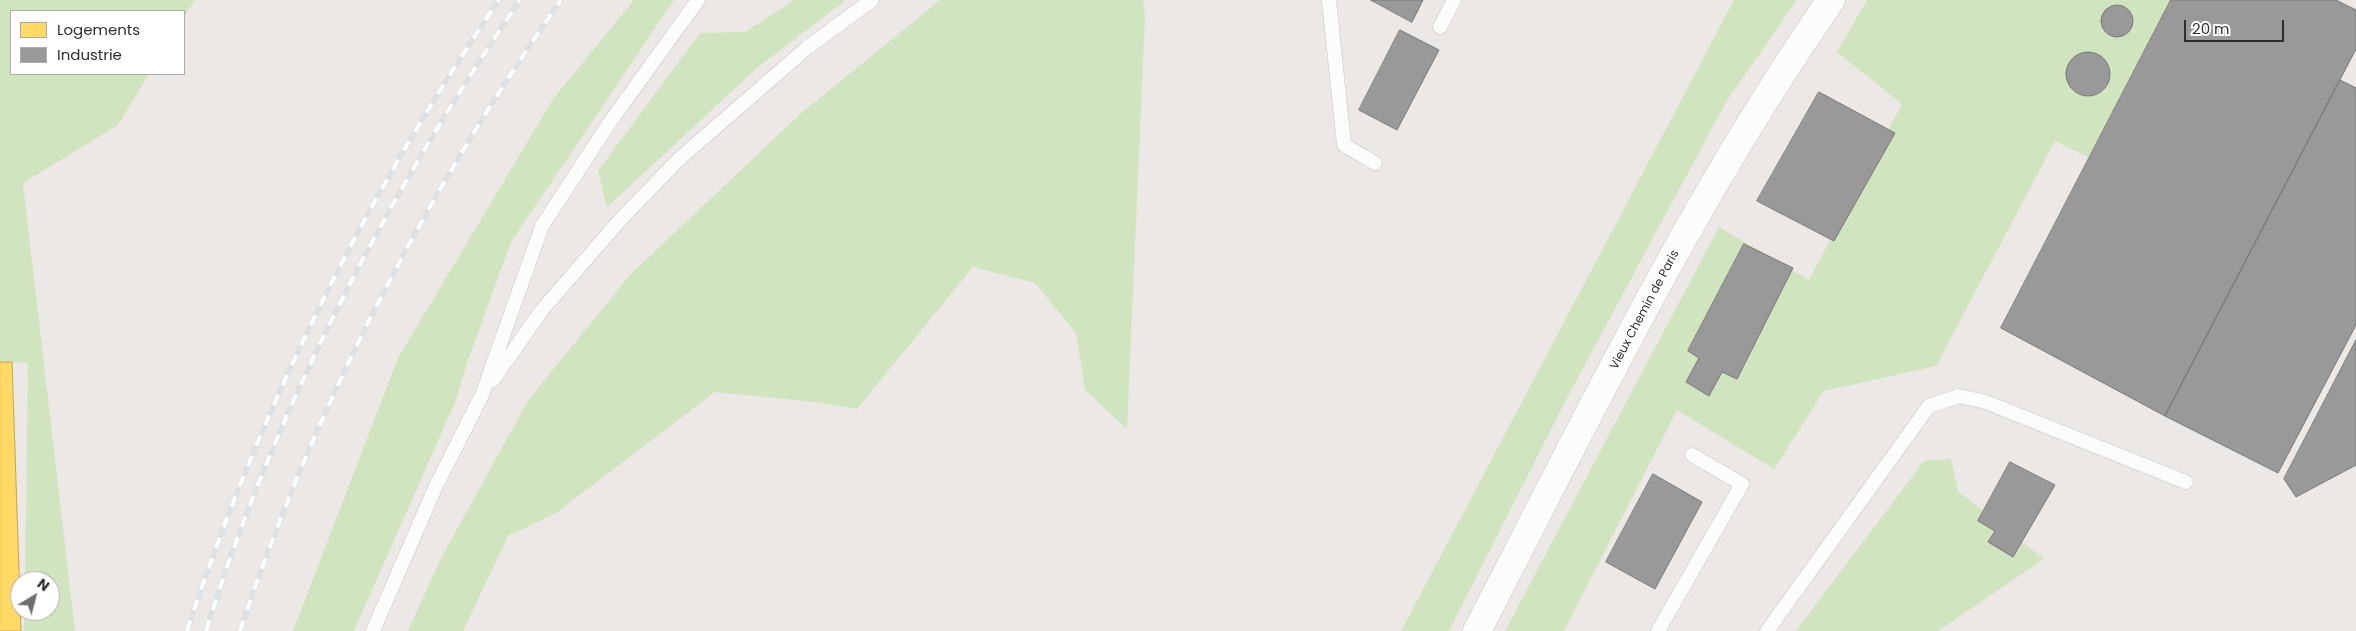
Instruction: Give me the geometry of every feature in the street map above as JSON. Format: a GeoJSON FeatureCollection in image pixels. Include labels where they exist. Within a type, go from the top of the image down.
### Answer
{"type":"FeatureCollection","features":[{"type":"Feature","properties":{"kind":"street","name":"Vieux Chemin de Paris"},"geometry":{"type":"LineString","coordinates":[[1477,631],[1690,226],[1752,118],[1831,0]]}},
{"type":"Feature","properties":{"kind":"lane"},"geometry":{"type":"LineString","coordinates":[[373,631],[435,488],[482,395],[542,226],[610,122],[698,0]]}},
{"type":"Feature","properties":{"kind":"lane"},"geometry":{"type":"LineString","coordinates":[[482,395],[542,310],[620,220],[679,159],[808,47],[872,0]]}},
{"type":"Feature","properties":{"kind":"lane"},"geometry":{"type":"LineString","coordinates":[[1329,0],[1344,145],[1375,163]]}},
{"type":"Feature","properties":{"kind":"lane"},"geometry":{"type":"LineString","coordinates":[[1440,27],[1454,0]]}},
{"type":"Feature","properties":{"kind":"lane"},"geometry":{"type":"LineString","coordinates":[[1767,631],[1930,406],[1958,396],[1986,402],[2186,482]]}},
{"type":"Feature","properties":{"kind":"lane"},"geometry":{"type":"LineString","coordinates":[[1658,631],[1742,484],[1692,454]]}},
{"type":"Feature","properties":{"kind":"green space"},"geometry":{"type":"Polygon","coordinates":[[[0,0],[195,0],[185,15],[185,10],[10,10],[10,75],[148,75],[118,125],[23,183],[75,631],[24,631],[24,621],[60,621],[60,571],[25,571],[28,363],[0,362],[0,0]]]}},
{"type":"Feature","properties":{"kind":"green space"},"geometry":{"type":"Polygon","coordinates":[[[634,0],[674,0],[511,242],[467,363],[456,400],[354,631],[293,631],[398,358],[553,99],[634,0]]]}},
{"type":"Feature","properties":{"kind":"green space"},"geometry":{"type":"Polygon","coordinates":[[[794,0],[846,0],[757,68],[607,207],[598,171],[700,33],[745,32],[794,0]]]}},
{"type":"Feature","properties":{"kind":"green space"},"geometry":{"type":"Polygon","coordinates":[[[940,0],[1143,0],[1145,17],[1127,429],[1085,390],[1076,333],[1035,283],[973,267],[857,409],[815,402],[715,392],[556,513],[508,536],[463,631],[408,631],[441,558],[529,399],[631,274],[799,115],[940,0]]]}},
{"type":"Feature","properties":{"kind":"green space"},"geometry":{"type":"Polygon","coordinates":[[[1734,0],[1797,0],[1726,102],[1567,398],[1449,631],[1401,631],[1734,0]]]}},
{"type":"Feature","properties":{"kind":"green space"},"geometry":{"type":"Polygon","coordinates":[[[1867,0],[2175,0],[2088,157],[2055,141],[1936,366],[1824,391],[1774,469],[1677,410],[1564,631],[1505,631],[1719,227],[1809,280],[1902,104],[1837,52],[1867,0]]]}},
{"type":"Feature","properties":{"kind":"green space"},"geometry":{"type":"Polygon","coordinates":[[[1951,459],[1958,491],[2044,559],[1938,631],[1796,631],[1924,461],[1951,459]]]}},
{"type":"Feature","properties":{"kind":"building: Logements"},"geometry":{"type":"Polygon","coordinates":[[[0,362],[12,362],[19,571],[10,571],[10,621],[21,621],[21,631],[0,631],[0,362]]]}},
{"type":"Feature","properties":{"kind":"building: Industrie"},"geometry":{"type":"Polygon","coordinates":[[[1371,0],[1423,0],[1412,22],[1371,0]]]}},
{"type":"Feature","properties":{"kind":"building: Industrie"},"geometry":{"type":"Polygon","coordinates":[[[2171,0],[2336,0],[2356,10],[2356,49],[2165,416],[2001,328],[2171,0]]]}},
{"type":"Feature","properties":{"kind":"building: Industrie"},"geometry":{"type":"Polygon","coordinates":[[[2117,5],[2128,10],[2133,21],[2128,32],[2117,37],[2106,32],[2101,21],[2106,10],[2117,5]]]}},
{"type":"Feature","properties":{"kind":"building: Industrie"},"geometry":{"type":"Polygon","coordinates":[[[1400,30],[1439,50],[1397,130],[1359,110],[1400,30]]]}},
{"type":"Feature","properties":{"kind":"building: Industrie"},"geometry":{"type":"Polygon","coordinates":[[[2092,52],[2104,58],[2109,65],[2109,83],[2104,90],[2097,95],[2084,96],[2072,90],[2067,83],[2066,70],[2072,58],[2079,53],[2092,52]]]}},
{"type":"Feature","properties":{"kind":"building: Industrie"},"geometry":{"type":"Polygon","coordinates":[[[2340,80],[2356,88],[2356,325],[2278,473],[2165,416],[2340,80]]]}},
{"type":"Feature","properties":{"kind":"building: Industrie"},"geometry":{"type":"Polygon","coordinates":[[[1819,92],[1895,133],[1834,241],[1757,201],[1819,92]]]}},
{"type":"Feature","properties":{"kind":"building: Industrie"},"geometry":{"type":"Polygon","coordinates":[[[1744,244],[1793,268],[1737,379],[1722,372],[1709,396],[1686,382],[1699,358],[1688,351],[1744,244]]]}},
{"type":"Feature","properties":{"kind":"building: Industrie"},"geometry":{"type":"Polygon","coordinates":[[[2356,340],[2356,465],[2296,497],[2284,479],[2356,340]]]}},
{"type":"Feature","properties":{"kind":"building: Industrie"},"geometry":{"type":"Polygon","coordinates":[[[2010,462],[2055,485],[2013,557],[1988,542],[1995,531],[1978,521],[2010,462]]]}},
{"type":"Feature","properties":{"kind":"building: Industrie"},"geometry":{"type":"Polygon","coordinates":[[[1653,474],[1702,502],[1655,589],[1606,562],[1653,474]]]}},
{"type":"Feature","properties":{"kind":"railway"},"geometry":{"type":"LineString","coordinates":[[187,631],[216,547],[248,465],[283,384],[321,304],[361,226],[405,149],[450,74],[499,0]]}},
{"type":"Feature","properties":{"kind":"railway"},"geometry":{"type":"LineString","coordinates":[[206,631],[234,547],[266,465],[301,384],[340,304],[381,226],[425,149],[471,74],[520,0]]}},
{"type":"Feature","properties":{"kind":"railway"},"geometry":{"type":"LineString","coordinates":[[240,631],[270,547],[303,465],[339,384],[378,304],[419,226],[464,149],[511,74],[561,0]]}}]}
